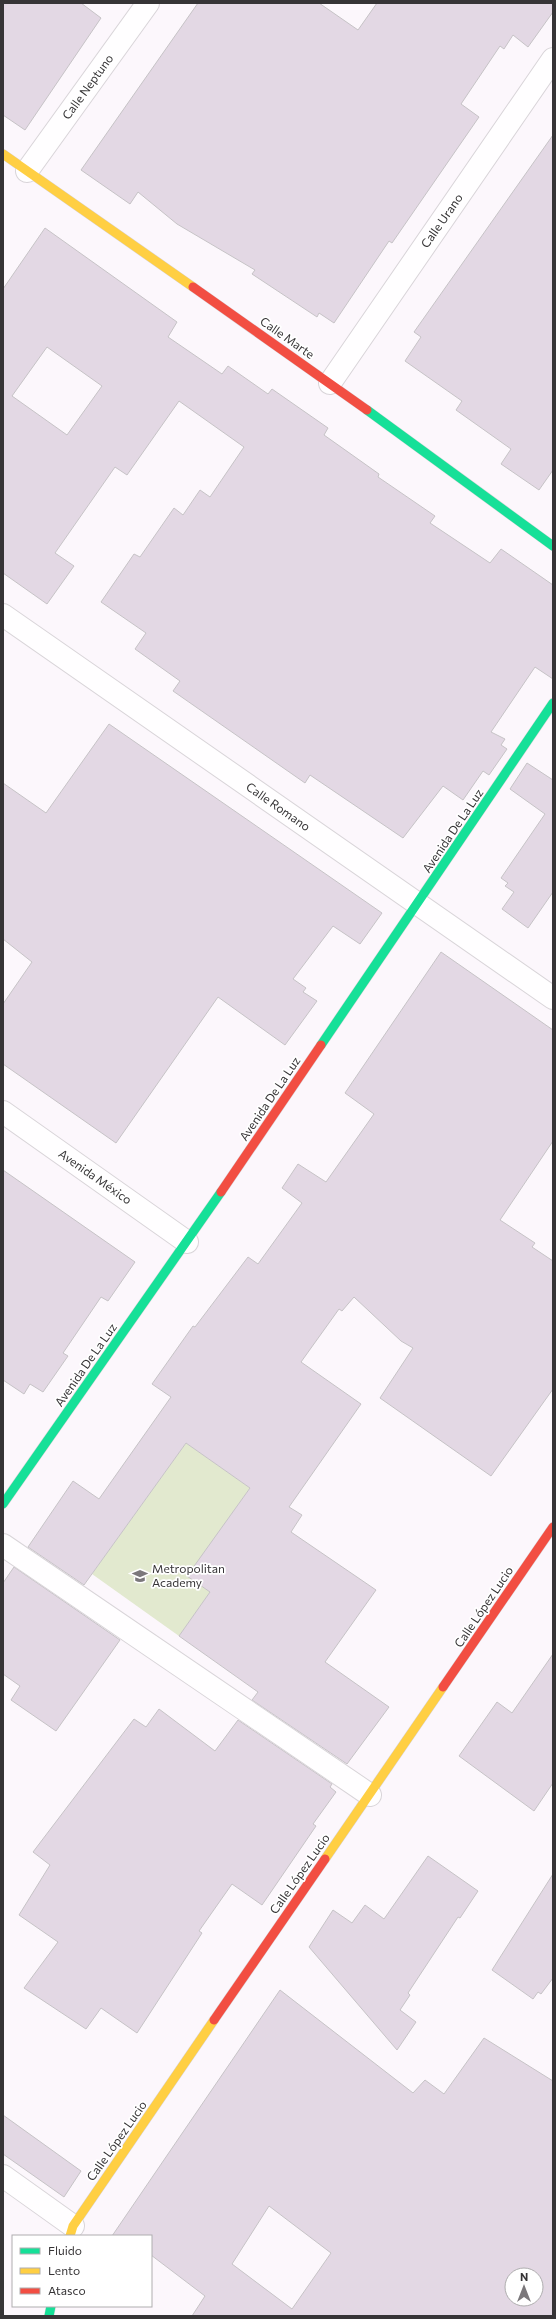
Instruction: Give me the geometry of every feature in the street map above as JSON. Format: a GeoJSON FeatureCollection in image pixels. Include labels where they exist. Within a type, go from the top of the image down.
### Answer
{"type":"FeatureCollection","features":[{"type":"Feature","properties":{"kind":"street","name":"Calle Neptuno"},"geometry":{"type":"LineString","coordinates":[[27,171],[148,3]]}},
{"type":"Feature","properties":{"kind":"street","name":"Calle Urano"},"geometry":{"type":"LineString","coordinates":[[330,383],[553,59]]}},
{"type":"Feature","properties":{"kind":"street","name":"Calle Marte"},"geometry":{"type":"LineString","coordinates":[[3,154],[330,383],[553,546]]}},
{"type":"Feature","properties":{"kind":"street","name":"Calle Romano"},"geometry":{"type":"LineString","coordinates":[[3,615],[553,998]]}},
{"type":"Feature","properties":{"kind":"street","name":"Avenida De La Luz"},"geometry":{"type":"LineString","coordinates":[[3,1504],[187,1242],[418,904],[553,703]]}},
{"type":"Feature","properties":{"kind":"street","name":"Avenida México"},"geometry":{"type":"LineString","coordinates":[[3,1112],[187,1242]]}},
{"type":"Feature","properties":{"kind":"street","name":"Calle López Lucio"},"geometry":{"type":"LineString","coordinates":[[71,2231],[553,1527]]}},
{"type":"Feature","properties":{"kind":"street"},"geometry":{"type":"LineString","coordinates":[[3,1545],[370,1795]]}},
{"type":"Feature","properties":{"kind":"street"},"geometry":{"type":"LineString","coordinates":[[3,2176],[71,2231]]}},
{"type":"Feature","properties":{"kind":"green space"},"geometry":{"type":"Polygon","coordinates":[[[186,1443],[250,1488],[188,1576],[210,1592],[179,1636],[92,1574],[186,1443]]]}},
{"type":"Feature","properties":{"kind":"building"},"geometry":{"type":"Polygon","coordinates":[[[3,3],[81,3],[101,18],[25,130],[3,115],[3,3]]]}},
{"type":"Feature","properties":{"kind":"building"},"geometry":{"type":"Polygon","coordinates":[[[198,3],[319,3],[358,30],[377,3],[553,3],[553,12],[528,47],[513,35],[504,49],[500,46],[461,104],[479,117],[392,243],[389,241],[334,323],[319,313],[317,317],[252,274],[255,270],[177,224],[138,192],[130,204],[81,170],[198,3]]]}},
{"type":"Feature","properties":{"kind":"building"},"geometry":{"type":"Polygon","coordinates":[[[553,135],[553,470],[539,490],[501,464],[511,449],[456,410],[462,401],[405,361],[421,337],[414,332],[553,135]]]}},
{"type":"Feature","properties":{"kind":"building"},"geometry":{"type":"Polygon","coordinates":[[[45,228],[177,322],[168,337],[222,374],[228,366],[268,394],[272,389],[328,428],[324,435],[379,474],[378,477],[435,516],[430,523],[490,563],[501,549],[553,585],[553,679],[535,667],[491,732],[505,739],[501,745],[507,749],[489,775],[483,771],[463,800],[443,786],[403,838],[310,775],[305,783],[173,691],[180,681],[135,649],[146,633],[101,602],[134,554],[140,557],[174,508],[183,515],[200,490],[210,497],[244,447],[179,401],[127,475],[115,467],[55,553],[74,566],[47,604],[3,573],[3,289],[45,228]],[[47,347],[12,396],[67,435],[102,386],[47,347]]]}},
{"type":"Feature","properties":{"kind":"building"},"geometry":{"type":"Polygon","coordinates":[[[109,724],[382,913],[360,944],[333,926],[293,979],[306,988],[303,992],[317,1001],[285,1045],[218,997],[116,1143],[3,1064],[3,1004],[32,962],[3,939],[3,783],[46,813],[109,724]]]}},
{"type":"Feature","properties":{"kind":"building"},"geometry":{"type":"Polygon","coordinates":[[[527,763],[553,780],[553,892],[528,928],[502,909],[514,892],[505,886],[508,883],[501,878],[545,814],[510,789],[527,763]]]}},
{"type":"Feature","properties":{"kind":"building"},"geometry":{"type":"Polygon","coordinates":[[[441,952],[553,1030],[553,1141],[500,1220],[535,1243],[532,1247],[553,1261],[553,1389],[491,1476],[380,1398],[413,1348],[401,1341],[354,1297],[342,1311],[339,1309],[301,1362],[361,1404],[289,1507],[302,1515],[291,1532],[376,1590],[325,1662],[389,1707],[347,1764],[252,1700],[258,1692],[179,1636],[210,1592],[187,1576],[250,1488],[186,1443],[84,1585],[28,1547],[73,1481],[99,1499],[171,1397],[152,1384],[193,1326],[195,1327],[248,1257],[258,1264],[302,1203],[282,1188],[298,1164],[326,1182],[374,1114],[345,1093],[441,952]]]}},
{"type":"Feature","properties":{"kind":"building"},"geometry":{"type":"Polygon","coordinates":[[[3,1170],[135,1262],[108,1301],[101,1297],[63,1353],[68,1356],[43,1392],[30,1384],[24,1394],[3,1380],[3,1170]]]}},
{"type":"Feature","properties":{"kind":"building"},"geometry":{"type":"Polygon","coordinates":[[[14,1567],[120,1640],[56,1731],[11,1700],[20,1686],[3,1674],[3,1583],[14,1567]]]}},
{"type":"Feature","properties":{"kind":"building"},"geometry":{"type":"Polygon","coordinates":[[[553,1654],[553,1783],[534,1811],[459,1756],[497,1702],[512,1713],[553,1654]]]}},
{"type":"Feature","properties":{"kind":"building"},"geometry":{"type":"Polygon","coordinates":[[[159,1709],[215,1751],[238,1720],[332,1784],[330,1787],[336,1792],[313,1824],[316,1826],[262,1905],[232,1884],[199,1931],[202,1933],[137,2033],[101,2008],[86,2029],[24,1988],[58,1942],[19,1915],[50,1865],[33,1852],[134,1719],[146,1727],[159,1709]]]}},
{"type":"Feature","properties":{"kind":"building"},"geometry":{"type":"Polygon","coordinates":[[[428,1856],[478,1891],[460,1918],[458,1917],[408,1993],[410,1995],[400,2010],[416,2022],[397,2050],[309,1947],[333,1910],[352,1923],[365,1905],[384,1919],[428,1856]]]}},
{"type":"Feature","properties":{"kind":"building"},"geometry":{"type":"Polygon","coordinates":[[[553,1874],[553,1978],[541,1994],[538,1992],[533,1999],[492,1970],[553,1874]]]}},
{"type":"Feature","properties":{"kind":"building"},"geometry":{"type":"Polygon","coordinates":[[[280,1990],[413,2093],[425,2080],[444,2094],[484,2038],[553,2081],[553,2316],[192,2316],[205,2296],[152,2256],[152,2235],[113,2235],[280,1990]],[[269,2206],[232,2264],[292,2309],[331,2253],[269,2206]]]}},
{"type":"Feature","properties":{"kind":"building"},"geometry":{"type":"Polygon","coordinates":[[[3,2115],[81,2171],[64,2197],[3,2154],[3,2115]]]}},
{"type":"Feature","properties":{"kind":"traffic: fast"},"geometry":{"type":"LineString","coordinates":[[367,410],[553,546]]}},
{"type":"Feature","properties":{"kind":"traffic: fast"},"geometry":{"type":"LineString","coordinates":[[321,1045],[553,703]]}},
{"type":"Feature","properties":{"kind":"traffic: fast"},"geometry":{"type":"LineString","coordinates":[[3,1504],[221,1192]]}},
{"type":"Feature","properties":{"kind":"traffic: fast"},"geometry":{"type":"LineString","coordinates":[[49,2316],[51,2307]]}},
{"type":"Feature","properties":{"kind":"traffic: slow"},"geometry":{"type":"LineString","coordinates":[[3,154],[193,287]]}},
{"type":"Feature","properties":{"kind":"traffic: slow"},"geometry":{"type":"LineString","coordinates":[[325,1859],[443,1687]]}},
{"type":"Feature","properties":{"kind":"traffic: slow"},"geometry":{"type":"LineString","coordinates":[[70,2235],[73,2226],[214,2020]]}},
{"type":"Feature","properties":{"kind":"traffic: jam"},"geometry":{"type":"LineString","coordinates":[[193,287],[367,410]]}},
{"type":"Feature","properties":{"kind":"traffic: jam"},"geometry":{"type":"LineString","coordinates":[[221,1192],[321,1045]]}},
{"type":"Feature","properties":{"kind":"traffic: jam"},"geometry":{"type":"LineString","coordinates":[[443,1687],[553,1527]]}},
{"type":"Feature","properties":{"kind":"traffic: jam"},"geometry":{"type":"LineString","coordinates":[[214,2020],[325,1859]]}},
{"type":"Feature","properties":{"kind":"place","name":"Metropolitan Academy"},"geometry":{"type":"Point","coordinates":[140,1576]}}]}
